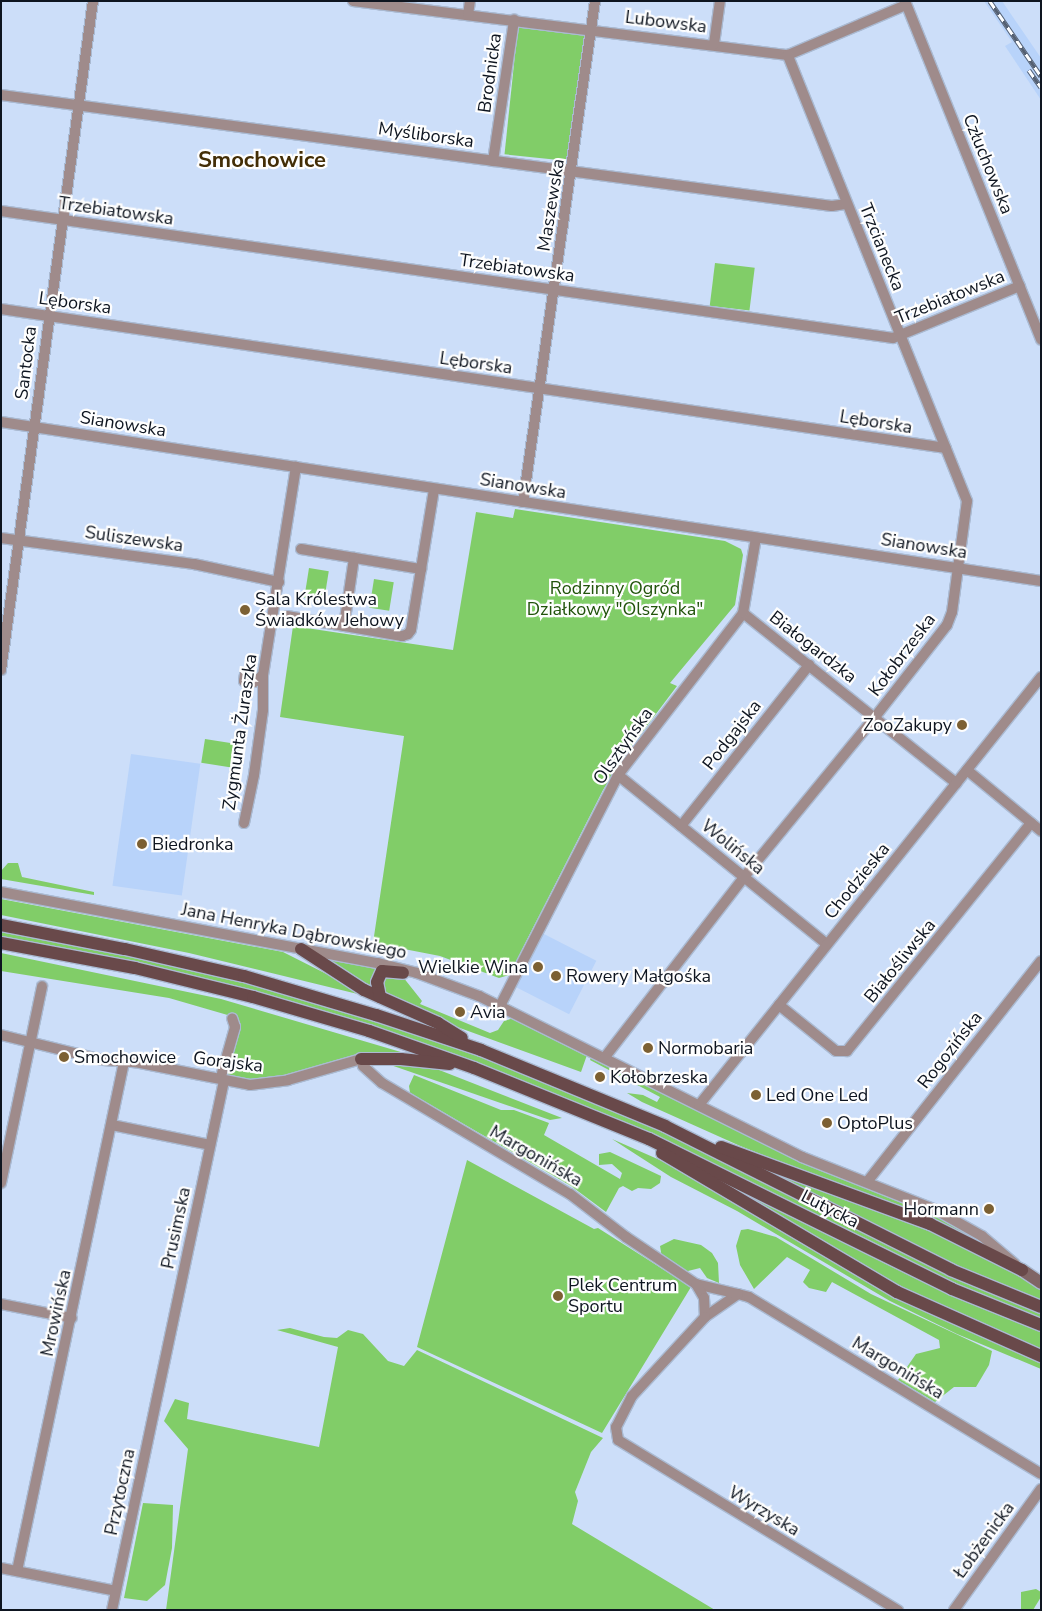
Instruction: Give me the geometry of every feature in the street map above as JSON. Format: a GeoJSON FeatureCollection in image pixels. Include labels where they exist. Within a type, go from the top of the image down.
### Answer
{"type":"FeatureCollection","features":[{"type":"Feature","properties":{"kind":"main road"},"geometry":{"type":"LineString","coordinates":[[1,925],[133,950],[244,976],[376,1015],[481,1050],[690,1138],[750,1156],[930,1224],[1022,1270],[1041,1283]]}},
{"type":"Feature","properties":{"kind":"main road"},"geometry":{"type":"LineString","coordinates":[[1,943],[135,968],[245,995],[339,1022],[474,1068],[605,1119],[897,1292],[1041,1356]]}},
{"type":"Feature","properties":{"kind":"main road"},"geometry":{"type":"LineString","coordinates":[[301,949],[364,990],[438,1023],[481,1050]]}},
{"type":"Feature","properties":{"kind":"main road"},"geometry":{"type":"LineString","coordinates":[[380,997],[377,982],[382,971],[403,973]]}},
{"type":"Feature","properties":{"kind":"main road"},"geometry":{"type":"LineString","coordinates":[[361,1058],[401,1058],[474,1068]]}},
{"type":"Feature","properties":{"kind":"main road","name":"Lutycka"},"geometry":{"type":"LineString","coordinates":[[605,1119],[729,1177],[952,1289],[1041,1325]]}},
{"type":"Feature","properties":{"kind":"main road","name":"Lutycka"},"geometry":{"type":"LineString","coordinates":[[690,1138],[951,1270],[1041,1306]]}},
{"type":"Feature","properties":{"kind":"street","name":"Santocka"},"geometry":{"type":"LineString","coordinates":[[1,670],[61,220],[93,1]]}},
{"type":"Feature","properties":{"kind":"street","name":"Lubowska"},"geometry":{"type":"LineString","coordinates":[[353,1],[788,54]]}},
{"type":"Feature","properties":{"kind":"street"},"geometry":{"type":"LineString","coordinates":[[468,15],[470,1]]}},
{"type":"Feature","properties":{"kind":"street","name":"Maszewska"},"geometry":{"type":"LineString","coordinates":[[523,502],[573,171],[596,1]]}},
{"type":"Feature","properties":{"kind":"street"},"geometry":{"type":"LineString","coordinates":[[714,44],[720,1]]}},
{"type":"Feature","properties":{"kind":"street"},"geometry":{"type":"LineString","coordinates":[[788,54],[905,3]]}},
{"type":"Feature","properties":{"kind":"street","name":"Człuchowska"},"geometry":{"type":"LineString","coordinates":[[905,3],[1041,340]]}},
{"type":"Feature","properties":{"kind":"street","name":"Brodnicka"},"geometry":{"type":"LineString","coordinates":[[493,161],[514,20]]}},
{"type":"Feature","properties":{"kind":"street","name":"Trzcianecka"},"geometry":{"type":"LineString","coordinates":[[788,54],[967,501],[958,567]]}},
{"type":"Feature","properties":{"kind":"street","name":"Myśliborska"},"geometry":{"type":"LineString","coordinates":[[1,95],[832,206],[847,204]]}},
{"type":"Feature","properties":{"kind":"street","name":"Trzebiatowska"},"geometry":{"type":"LineString","coordinates":[[1,211],[893,338],[1020,286]]}},
{"type":"Feature","properties":{"kind":"street","name":"Lęborska"},"geometry":{"type":"LineString","coordinates":[[1,309],[946,448]]}},
{"type":"Feature","properties":{"kind":"street","name":"Sianowska"},"geometry":{"type":"LineString","coordinates":[[1,422],[1041,581]]}},
{"type":"Feature","properties":{"kind":"street","name":"Zygmunta Żuraszka"},"geometry":{"type":"LineString","coordinates":[[244,823],[263,710],[263,675],[296,467]]}},
{"type":"Feature","properties":{"kind":"street"},"geometry":{"type":"LineString","coordinates":[[286,616],[402,636],[408,634],[411,630],[434,488]]}},
{"type":"Feature","properties":{"kind":"street","name":"Suliszewska"},"geometry":{"type":"LineString","coordinates":[[1,538],[20,538],[194,564],[279,582]]}},
{"type":"Feature","properties":{"kind":"street","name":"Olsztyńska"},"geometry":{"type":"LineString","coordinates":[[501,1004],[618,775],[743,613],[756,538]]}},
{"type":"Feature","properties":{"kind":"street"},"geometry":{"type":"LineString","coordinates":[[301,549],[421,569]]}},
{"type":"Feature","properties":{"kind":"street"},"geometry":{"type":"LineString","coordinates":[[344,626],[354,558]]}},
{"type":"Feature","properties":{"kind":"street","name":"Kołobrzeska"},"geometry":{"type":"LineString","coordinates":[[605,1056],[744,877],[875,717],[950,620],[958,567]]}},
{"type":"Feature","properties":{"kind":"street","name":"Białogardzka"},"geometry":{"type":"LineString","coordinates":[[743,613],[956,783]]}},
{"type":"Feature","properties":{"kind":"street","name":"Podgajska"},"geometry":{"type":"LineString","coordinates":[[681,826],[809,665]]}},
{"type":"Feature","properties":{"kind":"street"},"geometry":{"type":"LineString","coordinates":[[244,674],[244,681],[254,682],[263,675]]}},
{"type":"Feature","properties":{"kind":"street","name":"Chodzieska"},"geometry":{"type":"LineString","coordinates":[[699,1105],[1041,677]]}},
{"type":"Feature","properties":{"kind":"street"},"geometry":{"type":"LineString","coordinates":[[966,770],[1041,831]]}},
{"type":"Feature","properties":{"kind":"street","name":"Wolińska"},"geometry":{"type":"LineString","coordinates":[[618,775],[827,944]]}},
{"type":"Feature","properties":{"kind":"street","name":"Białośliwska"},"geometry":{"type":"LineString","coordinates":[[779,1005],[836,1051],[847,1052],[1031,824]]}},
{"type":"Feature","properties":{"kind":"street","name":"Jana Henryka Dąbrowskiego"},"geometry":{"type":"LineString","coordinates":[[1,892],[417,973],[501,1004],[802,1157],[867,1182],[963,1224],[990,1242],[1022,1270]]}},
{"type":"Feature","properties":{"kind":"street","name":"Rogozińska"},"geometry":{"type":"LineString","coordinates":[[867,1182],[1041,962]]}},
{"type":"Feature","properties":{"kind":"street"},"geometry":{"type":"LineString","coordinates":[[1,1183],[42,986]]}},
{"type":"Feature","properties":{"kind":"street","name":"Prusimska"},"geometry":{"type":"LineString","coordinates":[[160,1381],[235,1027],[232,1018]]}},
{"type":"Feature","properties":{"kind":"street","name":"Gorajska"},"geometry":{"type":"LineString","coordinates":[[1,1035],[103,1060],[269,1084],[361,1058]]}},
{"type":"Feature","properties":{"kind":"street","name":"Margonińska"},"geometry":{"type":"LineString","coordinates":[[361,1058],[363,1066],[382,1083],[570,1194],[626,1237],[696,1284],[750,1297],[1041,1474]]}},
{"type":"Feature","properties":{"kind":"street","name":"Mrowińska"},"geometry":{"type":"LineString","coordinates":[[16,1571],[72,1318],[124,1062]]}},
{"type":"Feature","properties":{"kind":"street"},"geometry":{"type":"LineString","coordinates":[[112,1125],[210,1144]]}},
{"type":"Feature","properties":{"kind":"street"},"geometry":{"type":"LineString","coordinates":[[696,1284],[704,1298],[705,1317]]}},
{"type":"Feature","properties":{"kind":"street"},"geometry":{"type":"LineString","coordinates":[[705,1317],[738,1294]]}},
{"type":"Feature","properties":{"kind":"street"},"geometry":{"type":"LineString","coordinates":[[1,1304],[72,1318]]}},
{"type":"Feature","properties":{"kind":"street","name":"Wyrzyska"},"geometry":{"type":"LineString","coordinates":[[705,1317],[632,1396],[616,1427],[616,1437],[624,1446],[898,1610]]}},
{"type":"Feature","properties":{"kind":"street","name":"Przytoczna"},"geometry":{"type":"LineString","coordinates":[[112,1610],[160,1381]]}},
{"type":"Feature","properties":{"kind":"street","name":"Łobżenicka"},"geometry":{"type":"LineString","coordinates":[[954,1610],[1041,1489]]}},
{"type":"Feature","properties":{"kind":"street"},"geometry":{"type":"LineString","coordinates":[[1,1568],[116,1591]]}},
{"type":"Feature","properties":{"kind":"shaded area"},"geometry":{"type":"Polygon","coordinates":[[[984,1],[1002,1],[1041,58],[1041,100],[1005,46],[1012,42],[984,1]]]}},
{"type":"Feature","properties":{"kind":"shaded area"},"geometry":{"type":"Polygon","coordinates":[[[131,754],[200,764],[182,895],[112,886],[131,754]]]}},
{"type":"Feature","properties":{"kind":"shaded area"},"geometry":{"type":"Polygon","coordinates":[[[542,933],[596,961],[569,1014],[515,986],[542,933]]]}},
{"type":"Feature","properties":{"kind":"green space"},"geometry":{"type":"Polygon","coordinates":[[[518,26],[587,33],[573,162],[505,154],[518,26]]]}},
{"type":"Feature","properties":{"kind":"green space"},"geometry":{"type":"Polygon","coordinates":[[[715,263],[755,268],[749,311],[710,306],[715,263]]]}},
{"type":"Feature","properties":{"kind":"green space","name":"Rodzinny Ogród Działkowy \"Olszynka\""},"geometry":{"type":"Polygon","coordinates":[[[515,509],[725,541],[741,549],[743,555],[735,605],[670,683],[677,686],[622,759],[603,790],[509,975],[499,978],[440,956],[373,943],[404,736],[280,717],[293,626],[453,650],[476,512],[513,518],[515,509]]]}},
{"type":"Feature","properties":{"kind":"green space"},"geometry":{"type":"Polygon","coordinates":[[[309,568],[329,571],[324,601],[304,598],[309,568]]]}},
{"type":"Feature","properties":{"kind":"green space"},"geometry":{"type":"Polygon","coordinates":[[[374,579],[394,582],[389,611],[369,608],[374,579]]]}},
{"type":"Feature","properties":{"kind":"green space"},"geometry":{"type":"Polygon","coordinates":[[[205,739],[242,745],[238,768],[201,763],[205,739]]]}},
{"type":"Feature","properties":{"kind":"green space"},"geometry":{"type":"Polygon","coordinates":[[[8,863],[18,863],[22,877],[94,892],[94,895],[1,879],[1,871],[8,863]]]}},
{"type":"Feature","properties":{"kind":"green space"},"geometry":{"type":"Polygon","coordinates":[[[1,899],[283,952],[374,998],[189,953],[1,915],[1,899]]]}},
{"type":"Feature","properties":{"kind":"green space"},"geometry":{"type":"Polygon","coordinates":[[[1,930],[103,949],[261,986],[396,1026],[501,1064],[680,1139],[964,1282],[1041,1312],[1041,1319],[914,1266],[649,1133],[488,1067],[453,1055],[1,938],[1,930]]]}},
{"type":"Feature","properties":{"kind":"green space"},"geometry":{"type":"Polygon","coordinates":[[[1,953],[221,999],[411,1055],[362,1054],[286,1076],[255,1080],[226,1077],[231,1016],[169,998],[1,971],[1,953]]]}},
{"type":"Feature","properties":{"kind":"green space"},"geometry":{"type":"Polygon","coordinates":[[[314,956],[373,966],[376,970],[371,987],[314,956]]]}},
{"type":"Feature","properties":{"kind":"green space"},"geometry":{"type":"Polygon","coordinates":[[[383,977],[403,977],[422,1001],[420,1004],[490,1033],[498,1030],[504,1021],[514,1018],[587,1055],[581,1072],[449,1024],[384,994],[383,977]]]}},
{"type":"Feature","properties":{"kind":"green space"},"geometry":{"type":"Polygon","coordinates":[[[591,1057],[926,1209],[982,1243],[738,1145],[642,1102],[627,1093],[643,1095],[657,1102],[660,1097],[590,1060],[591,1057]]]}},
{"type":"Feature","properties":{"kind":"green space"},"geometry":{"type":"Polygon","coordinates":[[[379,1061],[429,1066],[562,1118],[550,1120],[379,1061]]]}},
{"type":"Feature","properties":{"kind":"green space"},"geometry":{"type":"Polygon","coordinates":[[[414,1075],[501,1110],[514,1110],[549,1123],[544,1135],[620,1179],[622,1173],[612,1164],[599,1165],[599,1154],[610,1152],[661,1176],[660,1183],[651,1189],[638,1188],[632,1191],[623,1186],[619,1188],[606,1212],[571,1186],[410,1093],[409,1086],[414,1075]]]}},
{"type":"Feature","properties":{"kind":"green space"},"geometry":{"type":"Polygon","coordinates":[[[612,1139],[678,1168],[905,1302],[1041,1362],[1041,1369],[957,1334],[890,1301],[737,1211],[671,1177],[612,1139]]]}},
{"type":"Feature","properties":{"kind":"green space"},"geometry":{"type":"Polygon","coordinates":[[[742,1158],[923,1227],[1015,1272],[1041,1289],[1041,1300],[969,1272],[742,1158]]]}},
{"type":"Feature","properties":{"kind":"green space","name":"Plek Centrum Sportu"},"geometry":{"type":"Polygon","coordinates":[[[467,1160],[594,1229],[598,1228],[691,1287],[602,1433],[417,1347],[467,1160]]]}},
{"type":"Feature","properties":{"kind":"green space"},"geometry":{"type":"Polygon","coordinates":[[[751,1196],[951,1295],[1041,1331],[1041,1351],[910,1293],[754,1201],[751,1196]]]}},
{"type":"Feature","properties":{"kind":"green space"},"geometry":{"type":"Polygon","coordinates":[[[748,1229],[776,1237],[871,1294],[992,1351],[989,1365],[976,1387],[954,1387],[935,1402],[898,1380],[916,1354],[940,1348],[939,1340],[832,1282],[826,1292],[809,1288],[803,1282],[810,1270],[787,1257],[754,1289],[740,1265],[736,1246],[741,1230],[748,1229]]]}},
{"type":"Feature","properties":{"kind":"green space"},"geometry":{"type":"Polygon","coordinates":[[[674,1239],[701,1245],[712,1253],[718,1263],[719,1283],[707,1278],[700,1268],[684,1272],[662,1258],[660,1246],[674,1239]]]}},
{"type":"Feature","properties":{"kind":"green space"},"geometry":{"type":"Polygon","coordinates":[[[290,1328],[324,1337],[337,1338],[348,1330],[363,1334],[388,1361],[404,1366],[417,1350],[603,1438],[591,1452],[575,1492],[578,1501],[572,1524],[715,1610],[166,1610],[188,1449],[164,1421],[175,1399],[189,1403],[187,1419],[319,1447],[338,1347],[277,1330],[290,1328]]]}},
{"type":"Feature","properties":{"kind":"green space"},"geometry":{"type":"Polygon","coordinates":[[[143,1503],[173,1505],[172,1548],[165,1585],[147,1601],[124,1598],[143,1503]]]}},
{"type":"Feature","properties":{"kind":"green space"},"geometry":{"type":"Polygon","coordinates":[[[1036,1589],[1041,1592],[1041,1597],[1033,1610],[1021,1610],[1021,1592],[1036,1589]]]}},
{"type":"Feature","properties":{"kind":"railway"},"geometry":{"type":"LineString","coordinates":[[990,1],[1041,76]]}},
{"type":"Feature","properties":{"kind":"railway"},"geometry":{"type":"LineString","coordinates":[[1029,70],[1041,87]]}},
{"type":"Feature","properties":{"kind":"place","name":"Sala Królestwa Świadków Jehowy"},"geometry":{"type":"Point","coordinates":[245,610]}},
{"type":"Feature","properties":{"kind":"place","name":"ZooZakupy"},"geometry":{"type":"Point","coordinates":[962,725]}},
{"type":"Feature","properties":{"kind":"place","name":"Biedronka"},"geometry":{"type":"Point","coordinates":[142,844]}},
{"type":"Feature","properties":{"kind":"place","name":"Wielkie Wina"},"geometry":{"type":"Point","coordinates":[538,967]}},
{"type":"Feature","properties":{"kind":"place","name":"Rowery Małgośka"},"geometry":{"type":"Point","coordinates":[556,976]}},
{"type":"Feature","properties":{"kind":"place","name":"Avia"},"geometry":{"type":"Point","coordinates":[460,1012]}},
{"type":"Feature","properties":{"kind":"place","name":"Normobaria"},"geometry":{"type":"Point","coordinates":[648,1048]}},
{"type":"Feature","properties":{"kind":"place","name":"Smochowice"},"geometry":{"type":"Point","coordinates":[64,1057]}},
{"type":"Feature","properties":{"kind":"place","name":"Kołobrzeska"},"geometry":{"type":"Point","coordinates":[600,1077]}},
{"type":"Feature","properties":{"kind":"place","name":"Led One Led"},"geometry":{"type":"Point","coordinates":[756,1095]}},
{"type":"Feature","properties":{"kind":"place","name":"OptoPlus"},"geometry":{"type":"Point","coordinates":[827,1123]}},
{"type":"Feature","properties":{"kind":"place","name":"Hormann"},"geometry":{"type":"Point","coordinates":[989,1209]}},
{"type":"Feature","properties":{"kind":"place","name":"Plek Centrum Sportu"},"geometry":{"type":"Point","coordinates":[558,1296]}},
{"type":"Feature","properties":{"kind":"district","name":"Smochowice"},"geometry":{"type":"Point","coordinates":[262,161]}}]}
